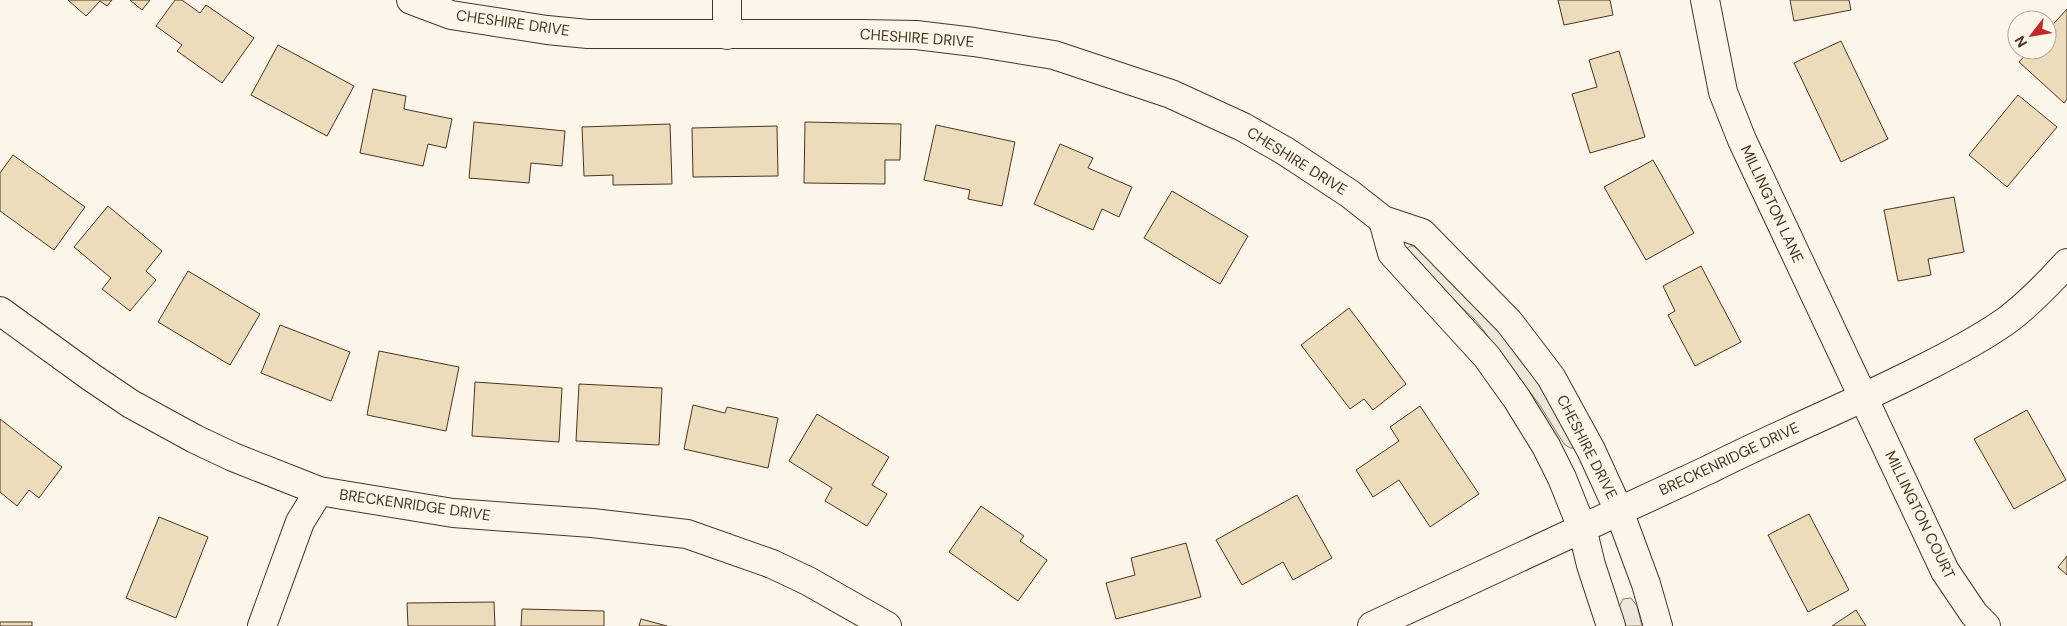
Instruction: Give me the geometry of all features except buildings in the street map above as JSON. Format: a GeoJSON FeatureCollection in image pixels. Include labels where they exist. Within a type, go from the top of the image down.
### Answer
{"type":"FeatureCollection","features":[{"type":"Feature","properties":{"kind":"street","name":"CHESHIRE DRIVE"},"geometry":{"type":"LineString","coordinates":[[411,0],[451,15],[547,30],[588,34],[916,35],[974,42],[1054,55],[1171,94],[1243,128],[1285,151],[1383,220],[1422,233],[1509,322],[1551,377],[1576,420],[1619,511],[1646,584],[1658,626]]}},
{"type":"Feature","properties":{"kind":"street"},"geometry":{"type":"LineString","coordinates":[[727,0],[727,35]]}},
{"type":"Feature","properties":{"kind":"street","name":"MILLINGTON LANE"},"geometry":{"type":"LineString","coordinates":[[1706,0],[1723,92],[1742,140],[1863,399]]}},
{"type":"Feature","properties":{"kind":"street"},"geometry":{"type":"LineString","coordinates":[[1383,220],[1392,252],[1487,357],[1517,399],[1554,462],[1582,528],[1591,565],[1612,626]]}},
{"type":"Feature","properties":{"kind":"street","name":"BRECKENRIDGE DRIVE"},"geometry":{"type":"LineString","coordinates":[[1372,626],[1710,469],[1764,441],[1863,399],[1972,344],[2008,320],[2041,292],[2067,263]]}},
{"type":"Feature","properties":{"kind":"street","name":"BRECKENRIDGE DRIVE"},"geometry":{"type":"LineString","coordinates":[[0,311],[90,377],[147,413],[194,439],[225,453],[319,490],[453,513],[592,523],[687,534],[772,564],[808,580],[887,626]]}},
{"type":"Feature","properties":{"kind":"street","name":"MILLINGTON COURT"},"geometry":{"type":"LineString","coordinates":[[1863,399],[1945,570],[1974,614],[1986,626]]}},
{"type":"Feature","properties":{"kind":"street"},"geometry":{"type":"LineString","coordinates":[[262,626],[300,522],[319,490]]}},
{"type":"Feature","properties":{"kind":"shaded area"},"geometry":{"type":"Polygon","coordinates":[[[1414,246],[1456,283],[1493,320],[1549,391],[1575,448],[1570,448],[1564,444],[1539,404],[1477,322],[1407,254],[1406,249],[1414,246]]]}},
{"type":"Feature","properties":{"kind":"shaded area"},"geometry":{"type":"Polygon","coordinates":[[[1631,598],[1637,606],[1642,626],[1624,626],[1619,607],[1623,599],[1631,598]]]}}]}
